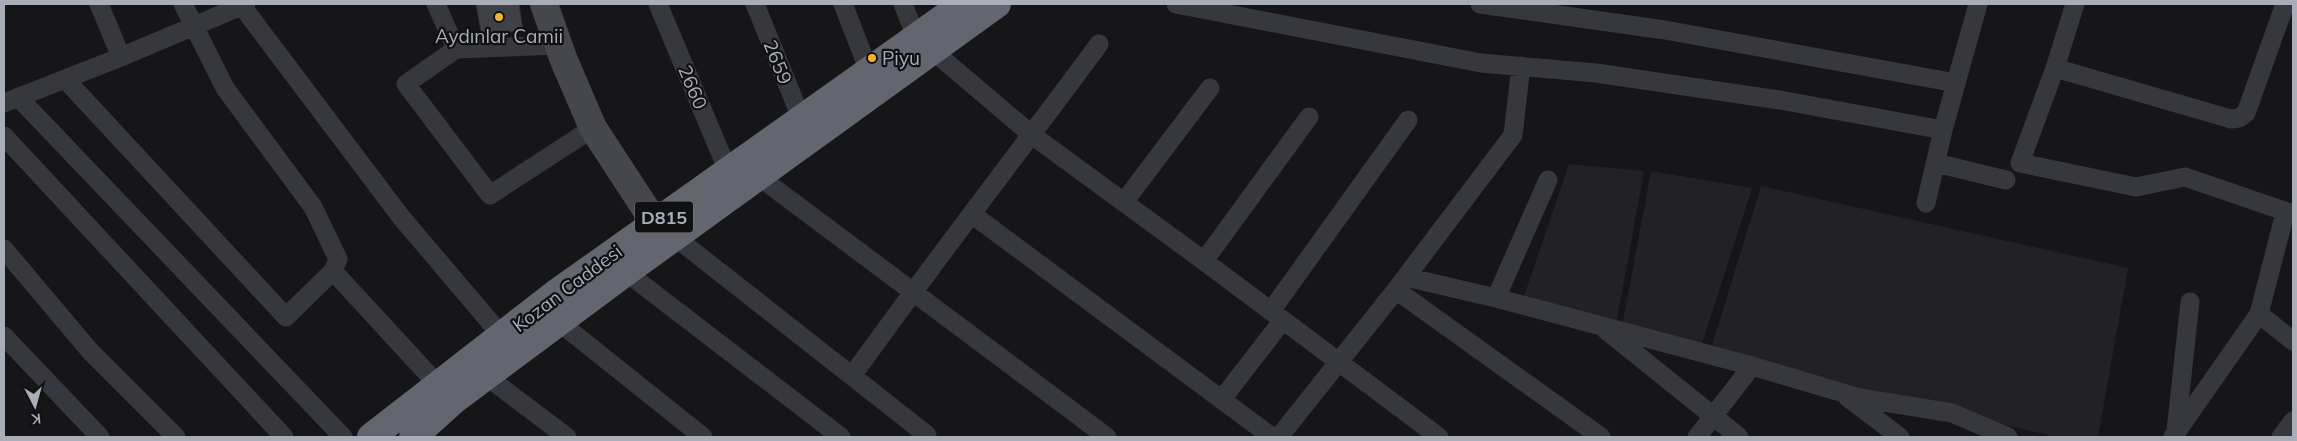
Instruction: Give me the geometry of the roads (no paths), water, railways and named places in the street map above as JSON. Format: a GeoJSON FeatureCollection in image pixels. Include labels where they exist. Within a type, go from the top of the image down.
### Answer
{"type":"FeatureCollection","features":[{"type":"Feature","properties":{"kind":"highway","name":"Kozan Caddesi"},"geometry":{"type":"LineString","coordinates":[[371,437],[555,294],[758,176],[924,44],[963,4]]}},
{"type":"Feature","properties":{"kind":"highway","name":"Kozan Caddesi"},"geometry":{"type":"LineString","coordinates":[[413,437],[454,400],[626,272],[665,230],[728,171],[869,71],[998,4]]}},
{"type":"Feature","properties":{"kind":"main road"},"geometry":{"type":"LineString","coordinates":[[544,4],[558,45],[593,128],[665,230]]}},
{"type":"Feature","properties":{"kind":"street"},"geometry":{"type":"LineString","coordinates":[[99,4],[121,57]]}},
{"type":"Feature","properties":{"kind":"street"},"geometry":{"type":"LineString","coordinates":[[65,79],[286,317],[333,271],[338,259],[313,207],[225,88],[192,26],[183,4]]}},
{"type":"Feature","properties":{"kind":"street"},"geometry":{"type":"LineString","coordinates":[[436,4],[456,49]]}},
{"type":"Feature","properties":{"kind":"street","name":"2660"},"geometry":{"type":"LineString","coordinates":[[658,4],[728,171]]}},
{"type":"Feature","properties":{"kind":"street","name":"2659"},"geometry":{"type":"LineString","coordinates":[[755,4],[802,120]]}},
{"type":"Feature","properties":{"kind":"street"},"geometry":{"type":"LineString","coordinates":[[842,4],[869,71]]}},
{"type":"Feature","properties":{"kind":"street"},"geometry":{"type":"LineString","coordinates":[[903,4],[924,44],[1032,136],[1204,261],[1337,363],[1439,437]]}},
{"type":"Feature","properties":{"kind":"street"},"geometry":{"type":"LineString","coordinates":[[1176,4],[1481,63],[1596,73],[1780,100],[1943,130]]}},
{"type":"Feature","properties":{"kind":"street"},"geometry":{"type":"LineString","coordinates":[[1480,4],[1665,30],[1956,83]]}},
{"type":"Feature","properties":{"kind":"street"},"geometry":{"type":"LineString","coordinates":[[1926,203],[1943,130],[1978,4]]}},
{"type":"Feature","properties":{"kind":"street"},"geometry":{"type":"LineString","coordinates":[[2075,4],[2055,68],[2020,163],[2136,187],[2185,178],[2289,213],[2259,314],[2174,436]]}},
{"type":"Feature","properties":{"kind":"street"},"geometry":{"type":"LineString","coordinates":[[2055,68],[2231,119],[2239,118],[2246,113],[2285,4]]}},
{"type":"Feature","properties":{"kind":"street"},"geometry":{"type":"LineString","coordinates":[[343,437],[11,100],[121,57],[244,5],[401,217],[502,336]]}},
{"type":"Feature","properties":{"kind":"street"},"geometry":{"type":"LineString","coordinates":[[852,376],[912,292],[973,215],[1099,44]]}},
{"type":"Feature","properties":{"kind":"street"},"geometry":{"type":"LineString","coordinates":[[558,45],[456,49],[406,84],[490,195],[593,128]]}},
{"type":"Feature","properties":{"kind":"street"},"geometry":{"type":"LineString","coordinates":[[1279,437],[1401,283],[1513,135],[1521,66]]}},
{"type":"Feature","properties":{"kind":"street"},"geometry":{"type":"LineString","coordinates":[[1124,202],[1210,88]]}},
{"type":"Feature","properties":{"kind":"street"},"geometry":{"type":"LineString","coordinates":[[1204,261],[1309,117]]}},
{"type":"Feature","properties":{"kind":"street"},"geometry":{"type":"LineString","coordinates":[[1222,399],[1408,120]]}},
{"type":"Feature","properties":{"kind":"street"},"geometry":{"type":"LineString","coordinates":[[4,136],[284,437]]}},
{"type":"Feature","properties":{"kind":"street"},"geometry":{"type":"LineString","coordinates":[[1936,163],[2006,180]]}},
{"type":"Feature","properties":{"kind":"street"},"geometry":{"type":"LineString","coordinates":[[758,176],[1107,437]]}},
{"type":"Feature","properties":{"kind":"street"},"geometry":{"type":"LineString","coordinates":[[1496,298],[1548,180]]}},
{"type":"Feature","properties":{"kind":"street"},"geometry":{"type":"LineString","coordinates":[[973,215],[1272,437]]}},
{"type":"Feature","properties":{"kind":"street"},"geometry":{"type":"LineString","coordinates":[[665,230],[928,436]]}},
{"type":"Feature","properties":{"kind":"street"},"geometry":{"type":"LineString","coordinates":[[4,249],[90,351],[176,437]]}},
{"type":"Feature","properties":{"kind":"street"},"geometry":{"type":"LineString","coordinates":[[333,271],[438,385]]}},
{"type":"Feature","properties":{"kind":"street"},"geometry":{"type":"LineString","coordinates":[[626,272],[841,437]]}},
{"type":"Feature","properties":{"kind":"street"},"geometry":{"type":"LineString","coordinates":[[1401,283],[1496,298],[1752,366],[1860,398],[1952,413],[2008,437]]}},
{"type":"Feature","properties":{"kind":"street"},"geometry":{"type":"LineString","coordinates":[[1401,283],[1601,437]]}},
{"type":"Feature","properties":{"kind":"street"},"geometry":{"type":"LineString","coordinates":[[2174,436],[2190,302]]}},
{"type":"Feature","properties":{"kind":"street"},"geometry":{"type":"LineString","coordinates":[[2259,314],[2293,341]]}},
{"type":"Feature","properties":{"kind":"street"},"geometry":{"type":"LineString","coordinates":[[559,322],[703,437]]}},
{"type":"Feature","properties":{"kind":"street"},"geometry":{"type":"LineString","coordinates":[[1601,326],[1739,437]]}},
{"type":"Feature","properties":{"kind":"street"},"geometry":{"type":"LineString","coordinates":[[4,336],[100,437]]}},
{"type":"Feature","properties":{"kind":"street"},"geometry":{"type":"LineString","coordinates":[[1697,437],[1752,366]]}},
{"type":"Feature","properties":{"kind":"street"},"geometry":{"type":"LineString","coordinates":[[486,376],[567,437]]}},
{"type":"Feature","properties":{"kind":"street"},"geometry":{"type":"LineString","coordinates":[[1840,392],[1900,437]]}},
{"type":"Feature","properties":{"kind":"street"},"geometry":{"type":"LineString","coordinates":[[2281,437],[2293,421]]}},
{"type":"Feature","properties":{"kind":"place","name":"Aydınlar Camii"},"geometry":{"type":"Point","coordinates":[499,17]}},
{"type":"Feature","properties":{"kind":"place","name":"Piyu"},"geometry":{"type":"Point","coordinates":[872,58]}}]}
